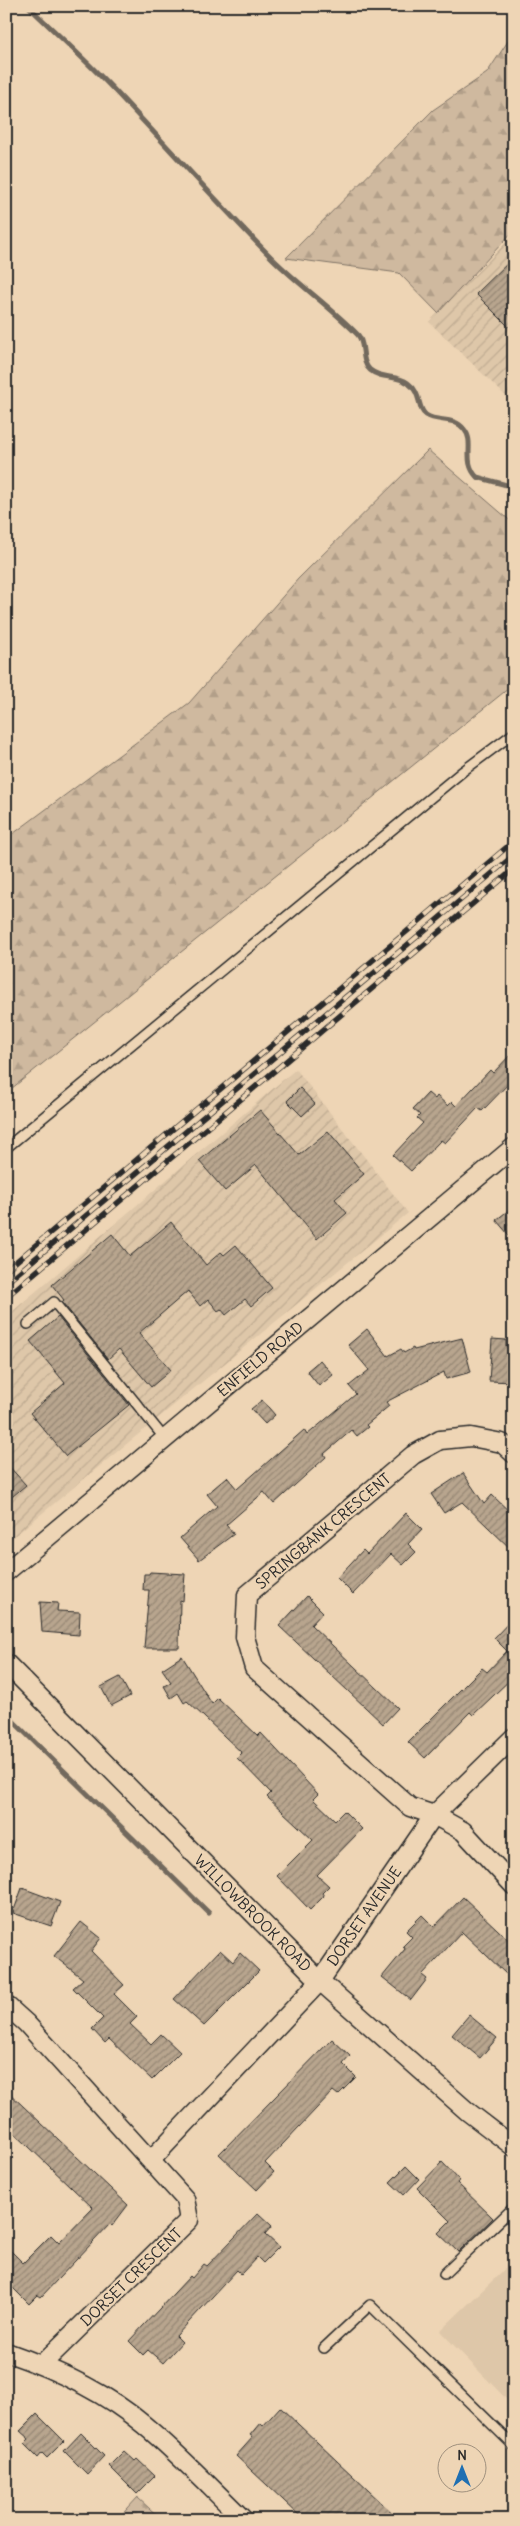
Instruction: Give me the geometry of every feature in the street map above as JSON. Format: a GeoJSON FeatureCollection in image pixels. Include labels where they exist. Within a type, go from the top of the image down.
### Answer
{"type":"FeatureCollection","features":[{"type":"Feature","properties":{"kind":"street","name":"ENFIELD ROAD"},"geometry":{"type":"LineString","coordinates":[[6,1572],[514,1146]]}},
{"type":"Feature","properties":{"kind":"street","name":"SPRINGBANK CRESCENT"},"geometry":{"type":"LineString","coordinates":[[514,1454],[502,1443],[471,1437],[440,1440],[414,1456],[247,1595],[245,1637],[254,1668],[410,1807],[434,1814],[463,1832],[514,1886]]}},
{"type":"Feature","properties":{"kind":"street","name":"WILLOWBROOK ROAD"},"geometry":{"type":"LineString","coordinates":[[6,1663],[320,1981],[467,2111],[514,2147]]}},
{"type":"Feature","properties":{"kind":"street","name":"DORSET AVENUE"},"geometry":{"type":"LineString","coordinates":[[151,2160],[320,1981],[434,1814],[514,1737]]}},
{"type":"Feature","properties":{"kind":"street"},"geometry":{"type":"LineString","coordinates":[[6,2005],[26,2023],[151,2160]]}},
{"type":"Feature","properties":{"kind":"street","name":"DORSET CRESCENT"},"geometry":{"type":"LineString","coordinates":[[42,2364],[189,2220],[186,2199],[151,2160]]}},
{"type":"Feature","properties":{"kind":"street"},"geometry":{"type":"LineString","coordinates":[[6,2352],[42,2364],[90,2388],[143,2424],[244,2520]]}},
{"type":"Feature","properties":{"kind":"lane"},"geometry":{"type":"LineString","coordinates":[[6,1148],[463,771],[514,734]]}},
{"type":"Feature","properties":{"kind":"lane"},"geometry":{"type":"LineString","coordinates":[[28,1324],[54,1302],[165,1439]]}},
{"type":"Feature","properties":{"kind":"lane"},"geometry":{"type":"LineString","coordinates":[[444,2274],[514,2207]]}},
{"type":"Feature","properties":{"kind":"lane"},"geometry":{"type":"LineString","coordinates":[[324,2348],[370,2305],[514,2446]]}},
{"type":"Feature","properties":{"kind":"shaded area"},"geometry":{"type":"Polygon","coordinates":[[[514,234],[514,404],[429,322],[514,234]]]}},
{"type":"Feature","properties":{"kind":"shaded area"},"geometry":{"type":"Polygon","coordinates":[[[296,1069],[408,1213],[6,1543],[6,1317],[296,1069]]]}},
{"type":"Feature","properties":{"kind":"shaded area"},"geometry":{"type":"Polygon","coordinates":[[[514,2260],[514,2407],[440,2331],[514,2260]]]}},
{"type":"Feature","properties":{"kind":"green space"},"geometry":{"type":"Polygon","coordinates":[[[514,32],[514,230],[438,313],[399,273],[286,258],[433,110],[487,73],[514,32]]]}},
{"type":"Feature","properties":{"kind":"green space"},"geometry":{"type":"Polygon","coordinates":[[[428,450],[514,524],[514,684],[6,1093],[6,839],[189,703],[298,579],[428,450]]]}},
{"type":"Feature","properties":{"kind":"green space"},"geometry":{"type":"Polygon","coordinates":[[[138,2498],[162,2520],[117,2520],[138,2498]]]}},
{"type":"Feature","properties":{"kind":"building"},"geometry":{"type":"Polygon","coordinates":[[[514,257],[514,332],[476,294],[514,257]]]}},
{"type":"Feature","properties":{"kind":"building"},"geometry":{"type":"Polygon","coordinates":[[[514,1051],[514,1078],[482,1111],[478,1108],[445,1143],[441,1140],[411,1171],[393,1155],[423,1123],[417,1118],[420,1115],[413,1109],[428,1093],[435,1099],[437,1096],[448,1106],[452,1102],[456,1106],[490,1070],[493,1073],[514,1051]]]}},
{"type":"Feature","properties":{"kind":"building"},"geometry":{"type":"Polygon","coordinates":[[[300,1088],[315,1104],[302,1116],[287,1101],[300,1088]]]}},
{"type":"Feature","properties":{"kind":"building"},"geometry":{"type":"Polygon","coordinates":[[[260,1110],[299,1155],[328,1131],[364,1174],[335,1199],[347,1213],[317,1239],[256,1165],[225,1191],[199,1161],[260,1110]]]}},
{"type":"Feature","properties":{"kind":"building"},"geometry":{"type":"Polygon","coordinates":[[[514,1206],[514,1241],[496,1220],[514,1206]]]}},
{"type":"Feature","properties":{"kind":"building"},"geometry":{"type":"Polygon","coordinates":[[[171,1222],[206,1265],[221,1252],[224,1255],[236,1245],[272,1288],[251,1306],[245,1299],[226,1315],[221,1309],[218,1311],[208,1299],[200,1306],[188,1291],[139,1333],[171,1370],[151,1387],[119,1349],[108,1359],[62,1302],[64,1300],[52,1285],[112,1234],[130,1256],[171,1222]]]}},
{"type":"Feature","properties":{"kind":"building"},"geometry":{"type":"Polygon","coordinates":[[[58,1317],[129,1405],[66,1456],[30,1413],[65,1383],[30,1341],[58,1317]]]}},
{"type":"Feature","properties":{"kind":"building"},"geometry":{"type":"Polygon","coordinates":[[[367,1329],[388,1356],[401,1349],[404,1353],[413,1348],[414,1350],[462,1338],[471,1372],[446,1379],[444,1372],[386,1402],[389,1406],[366,1425],[368,1427],[357,1436],[352,1430],[324,1454],[326,1457],[274,1504],[264,1492],[226,1525],[234,1534],[199,1560],[180,1538],[217,1506],[207,1494],[227,1477],[237,1489],[304,1430],[307,1435],[356,1394],[349,1386],[369,1370],[348,1345],[367,1329]]]}},
{"type":"Feature","properties":{"kind":"building"},"geometry":{"type":"Polygon","coordinates":[[[492,1339],[506,1340],[506,1346],[514,1347],[514,1382],[489,1381],[492,1339]]]}},
{"type":"Feature","properties":{"kind":"building"},"geometry":{"type":"Polygon","coordinates":[[[320,1360],[333,1375],[319,1386],[307,1371],[320,1360]]]}},
{"type":"Feature","properties":{"kind":"building"},"geometry":{"type":"Polygon","coordinates":[[[262,1400],[275,1415],[265,1424],[251,1409],[262,1400]]]}},
{"type":"Feature","properties":{"kind":"building"},"geometry":{"type":"Polygon","coordinates":[[[6,1463],[26,1485],[6,1502],[6,1463]]]}},
{"type":"Feature","properties":{"kind":"building"},"geometry":{"type":"Polygon","coordinates":[[[463,1473],[484,1504],[492,1495],[514,1516],[514,1552],[462,1502],[444,1513],[431,1494],[463,1473]]]}},
{"type":"Feature","properties":{"kind":"building"},"geometry":{"type":"Polygon","coordinates":[[[406,1513],[422,1529],[408,1544],[416,1552],[403,1565],[391,1554],[353,1594],[337,1578],[363,1550],[367,1554],[406,1513]]]}},
{"type":"Feature","properties":{"kind":"building"},"geometry":{"type":"Polygon","coordinates":[[[150,1572],[185,1574],[183,1601],[180,1600],[179,1648],[144,1648],[149,1590],[143,1590],[144,1574],[149,1574],[150,1572]]]}},
{"type":"Feature","properties":{"kind":"building"},"geometry":{"type":"Polygon","coordinates":[[[307,1596],[323,1612],[311,1625],[398,1708],[383,1724],[279,1626],[307,1596]]]}},
{"type":"Feature","properties":{"kind":"building"},"geometry":{"type":"Polygon","coordinates":[[[40,1602],[58,1603],[57,1611],[80,1612],[79,1635],[42,1632],[40,1602]]]}},
{"type":"Feature","properties":{"kind":"building"},"geometry":{"type":"Polygon","coordinates":[[[514,1617],[514,1676],[473,1715],[470,1712],[425,1758],[408,1742],[482,1668],[487,1672],[507,1651],[494,1638],[514,1617]]]}},
{"type":"Feature","properties":{"kind":"building"},"geometry":{"type":"Polygon","coordinates":[[[182,1656],[212,1704],[218,1698],[258,1736],[261,1733],[318,1794],[313,1799],[335,1820],[344,1811],[362,1829],[317,1875],[329,1886],[322,1893],[324,1896],[310,1910],[277,1876],[313,1840],[267,1797],[271,1793],[237,1758],[242,1753],[187,1701],[184,1703],[178,1693],[171,1698],[164,1686],[171,1682],[162,1669],[182,1656]]]}},
{"type":"Feature","properties":{"kind":"building"},"geometry":{"type":"Polygon","coordinates":[[[120,1677],[130,1696],[111,1706],[101,1687],[120,1677]]]}},
{"type":"Feature","properties":{"kind":"building"},"geometry":{"type":"Polygon","coordinates":[[[22,1888],[60,1902],[51,1926],[13,1913],[22,1888]]]}},
{"type":"Feature","properties":{"kind":"building"},"geometry":{"type":"Polygon","coordinates":[[[463,1897],[514,1945],[514,1967],[506,1974],[462,1932],[422,1975],[427,1979],[411,2000],[382,1977],[405,1949],[403,1946],[412,1937],[406,1931],[422,1915],[434,1927],[463,1897]]]}},
{"type":"Feature","properties":{"kind":"building"},"geometry":{"type":"Polygon","coordinates":[[[81,1922],[101,1938],[91,1951],[124,1985],[114,1994],[137,2017],[130,2024],[151,2044],[161,2034],[180,2052],[152,2080],[109,2039],[105,2043],[92,2029],[103,2018],[73,1988],[83,1979],[54,1956],[81,1922]]]}},
{"type":"Feature","properties":{"kind":"building"},"geometry":{"type":"Polygon","coordinates":[[[220,1950],[233,1962],[240,1953],[259,1971],[204,2026],[174,1999],[220,1950]]]}},
{"type":"Feature","properties":{"kind":"building"},"geometry":{"type":"Polygon","coordinates":[[[469,2015],[497,2038],[480,2058],[452,2035],[469,2015]]]}},
{"type":"Feature","properties":{"kind":"building"},"geometry":{"type":"Polygon","coordinates":[[[332,2039],[350,2056],[343,2064],[356,2077],[338,2095],[333,2091],[265,2163],[274,2172],[257,2190],[219,2154],[332,2039]]]}},
{"type":"Feature","properties":{"kind":"building"},"geometry":{"type":"Polygon","coordinates":[[[6,2090],[128,2205],[112,2226],[110,2224],[41,2297],[38,2295],[29,2304],[6,2281],[6,2246],[23,2263],[51,2235],[59,2243],[93,2208],[6,2125],[6,2090]]]}},
{"type":"Feature","properties":{"kind":"building"},"geometry":{"type":"Polygon","coordinates":[[[442,2162],[460,2181],[457,2183],[493,2218],[458,2252],[438,2233],[450,2221],[417,2188],[442,2162]]]}},
{"type":"Feature","properties":{"kind":"building"},"geometry":{"type":"Polygon","coordinates":[[[406,2166],[419,2179],[404,2195],[390,2182],[406,2166]]]}},
{"type":"Feature","properties":{"kind":"building"},"geometry":{"type":"Polygon","coordinates":[[[258,2213],[272,2226],[265,2234],[279,2247],[263,2263],[257,2257],[241,2274],[237,2270],[176,2336],[182,2342],[163,2363],[148,2350],[143,2355],[129,2341],[190,2276],[192,2278],[204,2264],[207,2266],[258,2213]]]}},
{"type":"Feature","properties":{"kind":"building"},"geometry":{"type":"Polygon","coordinates":[[[280,2407],[400,2520],[304,2520],[236,2456],[253,2437],[250,2435],[260,2423],[263,2426],[280,2407]]]}},
{"type":"Feature","properties":{"kind":"building"},"geometry":{"type":"Polygon","coordinates":[[[37,2414],[64,2441],[47,2458],[42,2453],[38,2458],[24,2444],[29,2439],[20,2431],[37,2414]]]}},
{"type":"Feature","properties":{"kind":"building"},"geometry":{"type":"Polygon","coordinates":[[[81,2433],[104,2456],[87,2474],[64,2451],[81,2433]]]}},
{"type":"Feature","properties":{"kind":"building"},"geometry":{"type":"Polygon","coordinates":[[[124,2451],[135,2461],[137,2459],[155,2476],[137,2494],[109,2466],[124,2451]]]}},
{"type":"Feature","properties":{"kind":"waterway"},"geometry":{"type":"LineString","coordinates":[[28,6],[85,60],[268,254],[358,335],[362,343],[365,362],[370,370],[379,375],[403,380],[408,383],[415,391],[421,409],[426,415],[435,419],[455,422],[464,429],[469,440],[470,464],[472,471],[477,477],[514,487]]}},
{"type":"Feature","properties":{"kind":"waterway"},"geometry":{"type":"LineString","coordinates":[[6,1714],[209,1913]]}},
{"type":"Feature","properties":{"kind":"railway"},"geometry":{"type":"LineString","coordinates":[[6,1270],[514,841]]}},
{"type":"Feature","properties":{"kind":"railway"},"geometry":{"type":"LineString","coordinates":[[6,1283],[514,855]]}},
{"type":"Feature","properties":{"kind":"railway"},"geometry":{"type":"LineString","coordinates":[[6,1297],[514,869]]}}]}
